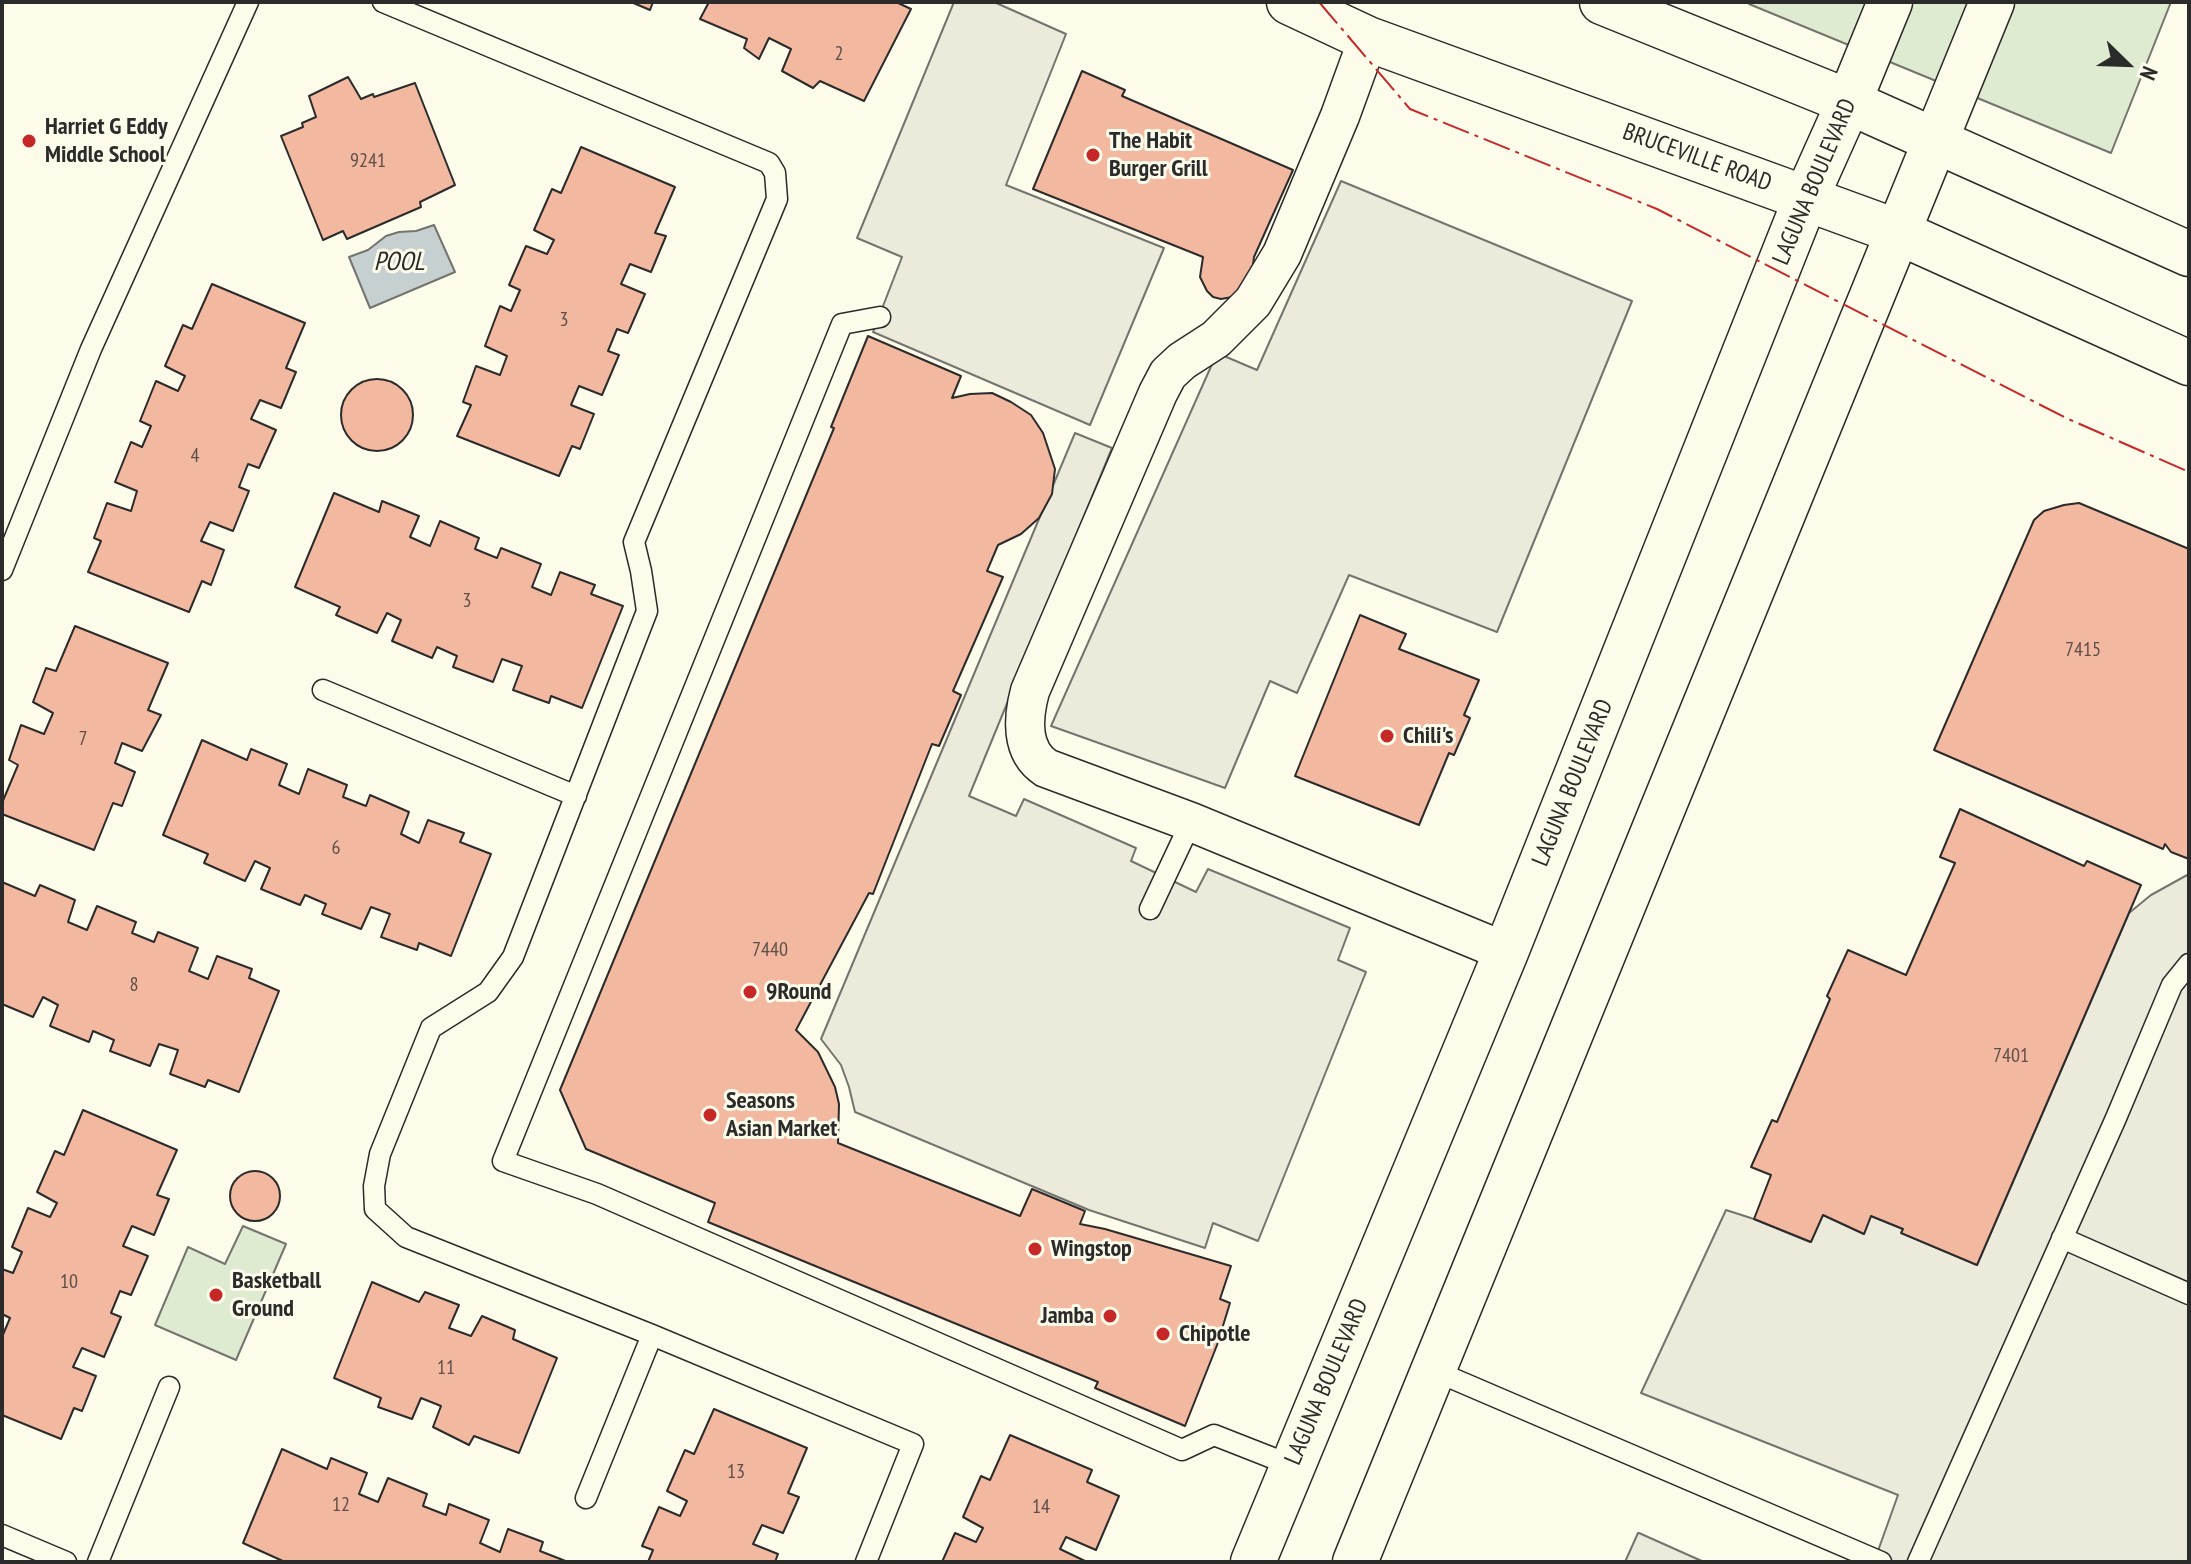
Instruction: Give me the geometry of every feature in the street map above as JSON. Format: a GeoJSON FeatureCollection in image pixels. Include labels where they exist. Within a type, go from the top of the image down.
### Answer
{"type":"FeatureCollection","features":[{"type":"Feature","properties":{"kind":"main road","name":"BRUCEVILLE ROAD"},"geometry":{"type":"LineString","coordinates":[[1289,2],[1368,39],[1898,232],[2189,363]]}},
{"type":"Feature","properties":{"kind":"main road"},"geometry":{"type":"LineString","coordinates":[[1602,2],[1849,102],[2189,254]]}},
{"type":"Feature","properties":{"kind":"main road","name":"LAGUNA BOULEVARD"},"geometry":{"type":"LineString","coordinates":[[1266,1550],[1293,1466],[1506,952],[1806,198],[1890,2]]}},
{"type":"Feature","properties":{"kind":"main road"},"geometry":{"type":"LineString","coordinates":[[1355,1562],[1992,2]]}},
{"type":"Feature","properties":{"kind":"street"},"geometry":{"type":"LineString","coordinates":[[1368,39],[1298,219],[1274,267],[1253,302],[1237,320],[1168,374],[1158,393],[1030,691],[1024,711],[1027,741],[1037,762],[1046,768],[1191,822],[1506,952]]}},
{"type":"Feature","properties":{"kind":"lane"},"geometry":{"type":"LineString","coordinates":[[2,570],[91,349],[248,2]]}},
{"type":"Feature","properties":{"kind":"lane"},"geometry":{"type":"LineString","coordinates":[[383,2],[769,163],[775,173],[777,199],[634,542],[647,611],[513,957],[488,992],[431,1028],[380,1154],[374,1186],[375,1209],[406,1237],[913,1444],[866,1562]]}},
{"type":"Feature","properties":{"kind":"lane"},"geometry":{"type":"LineString","coordinates":[[880,317],[842,324],[503,1161],[597,1194],[1182,1450],[1214,1435],[1293,1466]]}},
{"type":"Feature","properties":{"kind":"lane"},"geometry":{"type":"LineString","coordinates":[[323,690],[576,796]]}},
{"type":"Feature","properties":{"kind":"lane"},"geometry":{"type":"LineString","coordinates":[[1150,909],[1191,822]]}},
{"type":"Feature","properties":{"kind":"lane"},"geometry":{"type":"LineString","coordinates":[[1918,1562],[2172,985],[2189,964]]}},
{"type":"Feature","properties":{"kind":"lane"},"geometry":{"type":"LineString","coordinates":[[2062,1238],[2189,1294]]}},
{"type":"Feature","properties":{"kind":"lane"},"geometry":{"type":"LineString","coordinates":[[586,1498],[652,1335]]}},
{"type":"Feature","properties":{"kind":"lane"},"geometry":{"type":"LineString","coordinates":[[1435,1371],[1881,1562]]}},
{"type":"Feature","properties":{"kind":"lane"},"geometry":{"type":"LineString","coordinates":[[98,1562],[169,1387]]}},
{"type":"Feature","properties":{"kind":"lane"},"geometry":{"type":"LineString","coordinates":[[2,1535],[66,1562]]}},
{"type":"Feature","properties":{"kind":"green space"},"geometry":{"type":"Polygon","coordinates":[[[1750,2],[2171,2],[2111,153],[1750,2]]]}},
{"type":"Feature","properties":{"kind":"green space","name":"Basketball Ground"},"geometry":{"type":"Polygon","coordinates":[[[243,1226],[286,1244],[236,1360],[155,1325],[188,1247],[225,1264],[243,1226]]]}},
{"type":"Feature","properties":{"kind":"shaded area"},"geometry":{"type":"Polygon","coordinates":[[[954,2],[994,2],[1066,34],[1006,185],[1164,248],[1090,425],[873,332],[902,257],[857,238],[954,2]]]}},
{"type":"Feature","properties":{"kind":"shaded area"},"geometry":{"type":"Polygon","coordinates":[[[1341,181],[1632,301],[1497,632],[1349,575],[1297,693],[1270,681],[1225,788],[1051,726],[1217,353],[1257,370],[1341,181]]]}},
{"type":"Feature","properties":{"kind":"shaded area"},"geometry":{"type":"Polygon","coordinates":[[[1075,433],[1112,448],[969,796],[1016,816],[1024,799],[1136,848],[1131,861],[1196,892],[1208,869],[1350,928],[1338,960],[1366,972],[1258,1241],[1213,1223],[1205,1248],[1089,1210],[855,1112],[841,1065],[821,1039],[1075,433]]]}},
{"type":"Feature","properties":{"kind":"shaded area"},"geometry":{"type":"Polygon","coordinates":[[[2189,874],[2189,1562],[1874,1562],[1898,1495],[1641,1393],[1726,1210],[1810,1242],[1823,1215],[1864,1234],[1871,1216],[1903,1229],[1902,1233],[1977,1265],[2129,913],[2151,895],[2189,874]]]}},
{"type":"Feature","properties":{"kind":"shaded area"},"geometry":{"type":"Polygon","coordinates":[[[1639,1533],[1704,1562],[1625,1562],[1639,1533]]]}},
{"type":"Feature","properties":{"kind":"water","name":"POOL"},"geometry":{"type":"Polygon","coordinates":[[[434,225],[455,272],[370,308],[349,257],[368,250],[386,236],[434,225]]]}},
{"type":"Feature","properties":{"kind":"building"},"geometry":{"type":"Polygon","coordinates":[[[631,2],[653,2],[650,10],[631,2]]]}},
{"type":"Feature","properties":{"kind":"building"},"geometry":{"type":"Polygon","coordinates":[[[709,2],[896,2],[911,9],[864,101],[820,81],[813,88],[782,71],[791,49],[769,38],[759,59],[744,48],[747,39],[700,19],[709,2]]]}},
{"type":"Feature","properties":{"kind":"building"},"geometry":{"type":"Polygon","coordinates":[[[1082,71],[1125,90],[1122,96],[1293,170],[1254,257],[1252,273],[1238,296],[1221,299],[1207,291],[1200,277],[1203,257],[1033,189],[1082,71]]]}},
{"type":"Feature","properties":{"kind":"building"},"geometry":{"type":"Polygon","coordinates":[[[348,77],[361,99],[415,83],[455,185],[420,202],[421,207],[347,239],[343,231],[323,240],[281,136],[303,127],[302,123],[316,117],[309,96],[348,77]]]}},
{"type":"Feature","properties":{"kind":"building"},"geometry":{"type":"Polygon","coordinates":[[[581,147],[675,187],[655,233],[666,236],[651,272],[630,264],[621,284],[645,294],[628,333],[617,329],[608,351],[619,355],[602,395],[579,386],[571,405],[594,414],[580,449],[572,446],[559,476],[457,436],[471,405],[463,402],[476,366],[500,375],[507,356],[485,346],[500,306],[511,311],[520,290],[509,285],[526,246],[547,254],[554,240],[534,230],[552,189],[561,193],[581,147]]]}},
{"type":"Feature","properties":{"kind":"building"},"geometry":{"type":"Polygon","coordinates":[[[212,284],[305,323],[286,368],[296,372],[281,408],[260,400],[251,419],[276,430],[259,468],[248,464],[239,487],[249,491],[233,531],[210,522],[201,541],[224,550],[211,585],[202,581],[189,612],[88,572],[101,541],[94,538],[107,503],[131,511],[137,491],[115,482],[131,442],[142,447],[151,426],[140,421],[156,381],[178,391],[185,376],[165,366],[183,325],[192,329],[212,284]]]}},
{"type":"Feature","properties":{"kind":"building"},"geometry":{"type":"Polygon","coordinates":[[[868,336],[961,376],[952,398],[992,393],[1031,415],[1043,433],[1055,469],[1052,494],[1039,518],[1021,534],[998,545],[987,571],[1003,577],[953,691],[961,695],[939,746],[932,744],[873,894],[869,893],[796,1030],[818,1052],[835,1087],[839,1104],[838,1143],[1020,1216],[1032,1189],[1085,1211],[1080,1224],[1231,1266],[1220,1299],[1230,1303],[1223,1330],[1185,1426],[1095,1388],[1098,1382],[708,1222],[715,1203],[586,1149],[560,1090],[834,428],[831,427],[868,336]]]}},
{"type":"Feature","properties":{"kind":"building"},"geometry":{"type":"Polygon","coordinates":[[[377,379],[397,385],[407,395],[413,415],[407,435],[397,445],[377,451],[357,445],[347,435],[341,415],[347,395],[357,385],[377,379]]]}},
{"type":"Feature","properties":{"kind":"building"},"geometry":{"type":"Polygon","coordinates":[[[334,493],[379,512],[382,501],[419,516],[410,537],[430,546],[440,521],[479,538],[475,549],[497,558],[501,548],[541,564],[532,587],[551,595],[560,572],[595,585],[591,594],[623,606],[582,708],[551,696],[549,703],[513,690],[522,666],[502,659],[493,682],[453,667],[457,656],[437,647],[432,658],[392,641],[401,620],[387,613],[377,633],[336,615],[340,607],[295,587],[334,493]]]}},
{"type":"Feature","properties":{"kind":"building"},"geometry":{"type":"Polygon","coordinates":[[[2079,503],[2189,549],[2189,859],[2171,852],[2165,844],[2163,849],[1934,750],[2034,520],[2044,511],[2079,503]]]}},
{"type":"Feature","properties":{"kind":"building","name":"Chili's"},"geometry":{"type":"Polygon","coordinates":[[[1360,615],[1406,634],[1399,649],[1479,680],[1464,715],[1470,718],[1454,755],[1449,753],[1419,825],[1295,776],[1360,615]]]}},
{"type":"Feature","properties":{"kind":"building"},"geometry":{"type":"Polygon","coordinates":[[[75,626],[168,663],[148,710],[161,715],[142,751],[122,743],[115,763],[135,772],[122,806],[113,803],[94,850],[2,814],[2,803],[18,765],[9,760],[21,725],[44,734],[53,713],[33,702],[46,668],[56,671],[75,626]]]}},
{"type":"Feature","properties":{"kind":"building"},"geometry":{"type":"Polygon","coordinates":[[[202,740],[247,760],[251,749],[287,764],[279,785],[299,794],[308,769],[347,785],[343,797],[366,806],[370,795],[409,812],[401,834],[419,843],[428,820],[464,833],[460,842],[491,854],[451,956],[419,943],[417,950],[381,937],[390,914],[371,907],[361,929],[322,914],[326,904],[305,895],[300,905],[261,889],[270,868],[255,861],[245,881],[204,863],[208,854],[163,835],[202,740]]]}},
{"type":"Feature","properties":{"kind":"building"},"geometry":{"type":"Polygon","coordinates":[[[1960,809],[2084,866],[2087,861],[2141,885],[1977,1265],[1901,1233],[1903,1229],[1871,1216],[1864,1234],[1823,1215],[1811,1242],[1754,1219],[1771,1175],[1751,1167],[1772,1120],[1777,1122],[1848,950],[1906,975],[1955,863],[1940,857],[1960,809]]]}},
{"type":"Feature","properties":{"kind":"building"},"geometry":{"type":"Polygon","coordinates":[[[2,882],[35,896],[40,885],[75,900],[68,922],[87,930],[97,906],[136,922],[132,933],[154,942],[158,932],[198,948],[189,971],[208,979],[217,956],[252,969],[249,978],[279,991],[239,1092],[208,1080],[205,1087],[170,1074],[178,1050],[159,1044],[150,1066],[110,1051],[114,1040],[93,1031],[89,1042],[50,1026],[58,1005],[43,997],[33,1017],[2,1004],[2,882]]]}},
{"type":"Feature","properties":{"kind":"building"},"geometry":{"type":"Polygon","coordinates":[[[83,1110],[177,1150],[157,1195],[169,1199],[154,1235],[132,1226],[123,1246],[148,1256],[131,1295],[120,1291],[111,1313],[121,1317],[104,1357],[82,1348],[73,1367],[96,1376],[82,1411],[74,1408],[61,1439],[2,1415],[2,1337],[10,1318],[2,1314],[2,1269],[13,1273],[22,1252],[12,1247],[28,1208],[50,1217],[57,1203],[37,1192],[55,1151],[64,1155],[83,1110]]]}},
{"type":"Feature","properties":{"kind":"building"},"geometry":{"type":"Polygon","coordinates":[[[245,1172],[265,1172],[279,1186],[279,1206],[265,1220],[245,1220],[231,1206],[231,1186],[245,1172]]]}},
{"type":"Feature","properties":{"kind":"building"},"geometry":{"type":"Polygon","coordinates":[[[372,1282],[419,1302],[425,1292],[459,1305],[449,1328],[471,1336],[482,1316],[515,1330],[513,1339],[557,1358],[519,1453],[474,1436],[469,1445],[433,1427],[441,1406],[421,1398],[412,1419],[378,1407],[381,1398],[334,1378],[372,1282]]]}},
{"type":"Feature","properties":{"kind":"building"},"geometry":{"type":"Polygon","coordinates":[[[714,1409],[807,1448],[788,1493],[799,1497],[783,1533],[762,1525],[753,1544],[778,1554],[775,1562],[648,1562],[653,1550],[642,1546],[659,1507],[680,1516],[687,1501],[667,1491],[685,1450],[694,1454],[714,1409]]]}},
{"type":"Feature","properties":{"kind":"building"},"geometry":{"type":"Polygon","coordinates":[[[1010,1435],[1092,1470],[1087,1482],[1119,1496],[1096,1550],[1066,1537],[1060,1549],[1087,1562],[942,1562],[955,1533],[976,1542],[983,1528],[963,1517],[981,1476],[990,1480],[1010,1435]]]}},
{"type":"Feature","properties":{"kind":"building"},"geometry":{"type":"Polygon","coordinates":[[[282,1449],[327,1469],[331,1458],[367,1473],[359,1494],[378,1502],[388,1478],[427,1494],[423,1506],[446,1515],[449,1504],[489,1520],[480,1543],[500,1552],[508,1529],[543,1542],[540,1551],[568,1562],[285,1562],[243,1543],[282,1449]]]}},
{"type":"Feature","properties":{"kind":"power"},"geometry":{"type":"LineString","coordinates":[[1319,2],[1410,109],[1657,209],[2066,418],[2189,472]]}},
{"type":"Feature","properties":{"kind":"place","name":"Harriet G Eddy Middle School"},"geometry":{"type":"Point","coordinates":[29,141]}},
{"type":"Feature","properties":{"kind":"place","name":"The Habit Burger Grill"},"geometry":{"type":"Point","coordinates":[1093,155]}},
{"type":"Feature","properties":{"kind":"place","name":"Chili's"},"geometry":{"type":"Point","coordinates":[1387,736]}},
{"type":"Feature","properties":{"kind":"place","name":"9Round"},"geometry":{"type":"Point","coordinates":[750,992]}},
{"type":"Feature","properties":{"kind":"place","name":"Seasons Asian Market"},"geometry":{"type":"Point","coordinates":[710,1115]}},
{"type":"Feature","properties":{"kind":"place","name":"Wingstop"},"geometry":{"type":"Point","coordinates":[1035,1249]}},
{"type":"Feature","properties":{"kind":"place","name":"Basketball Ground"},"geometry":{"type":"Point","coordinates":[216,1295]}},
{"type":"Feature","properties":{"kind":"place","name":"Jamba"},"geometry":{"type":"Point","coordinates":[1110,1316]}},
{"type":"Feature","properties":{"kind":"place","name":"Chipotle"},"geometry":{"type":"Point","coordinates":[1163,1334]}}]}
